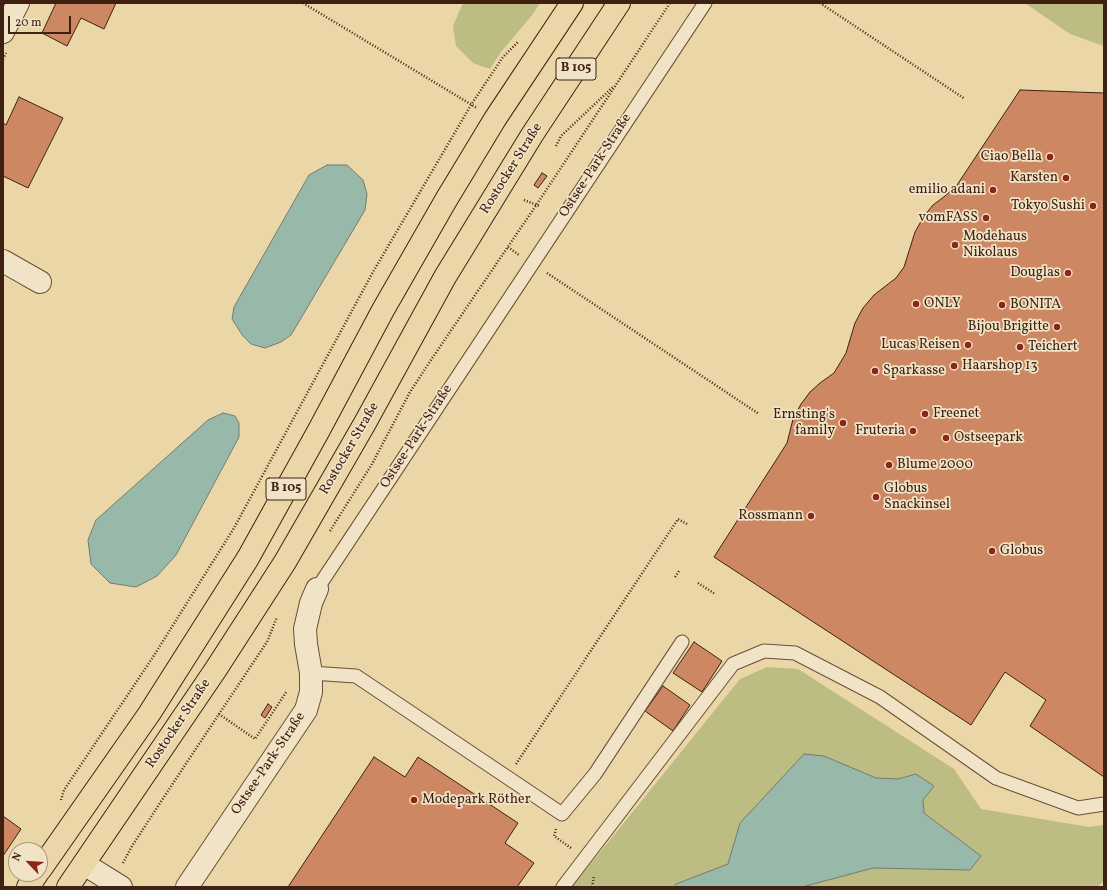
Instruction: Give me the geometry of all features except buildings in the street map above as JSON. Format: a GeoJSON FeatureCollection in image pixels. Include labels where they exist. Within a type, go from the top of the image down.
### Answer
{"type":"FeatureCollection","features":[{"type":"Feature","properties":{"kind":"main road","name":"B 105"},"geometry":{"type":"LineString","coordinates":[[48,859],[149,714],[248,558],[383,310],[442,207],[495,119],[572,3]]}},
{"type":"Feature","properties":{"kind":"main road","name":"Rostocker Straße"},"geometry":{"type":"LineString","coordinates":[[68,887],[216,669],[285,562],[366,422],[445,277],[532,135],[619,3]]}},
{"type":"Feature","properties":{"kind":"main road"},"geometry":{"type":"LineString","coordinates":[[57,846],[84,864]]}},
{"type":"Feature","properties":{"kind":"street"},"geometry":{"type":"LineString","coordinates":[[3,32],[18,3]]}},
{"type":"Feature","properties":{"kind":"street"},"geometry":{"type":"LineString","coordinates":[[3,261],[40,282]]}},
{"type":"Feature","properties":{"kind":"street","name":"Ostsee-Park-Straße"},"geometry":{"type":"LineString","coordinates":[[187,887],[306,710],[311,692],[311,673],[305,629],[311,603],[317,589]]}},
{"type":"Feature","properties":{"kind":"street"},"geometry":{"type":"LineString","coordinates":[[84,864],[116,884]]}},
{"type":"Feature","properties":{"kind":"lane","name":"Ostsee-Park-Straße"},"geometry":{"type":"LineString","coordinates":[[317,589],[704,3]]}},
{"type":"Feature","properties":{"kind":"lane"},"geometry":{"type":"LineString","coordinates":[[311,673],[356,676],[562,814],[595,774],[682,642]]}},
{"type":"Feature","properties":{"kind":"lane"},"geometry":{"type":"LineString","coordinates":[[563,887],[733,664],[764,651],[795,653],[880,697],[996,778],[1078,808],[1104,804]]}},
{"type":"Feature","properties":{"kind":"path"},"geometry":{"type":"LineString","coordinates":[[303,3],[495,119]]}},
{"type":"Feature","properties":{"kind":"path"},"geometry":{"type":"LineString","coordinates":[[326,537],[372,464],[410,392],[538,205],[670,3]]}},
{"type":"Feature","properties":{"kind":"path"},"geometry":{"type":"LineString","coordinates":[[820,3],[965,99]]}},
{"type":"Feature","properties":{"kind":"path"},"geometry":{"type":"LineString","coordinates":[[60,804],[64,790],[153,657],[234,528],[373,272],[472,104],[503,57],[520,41]]}},
{"type":"Feature","properties":{"kind":"path"},"geometry":{"type":"LineString","coordinates":[[556,146],[561,136],[618,83]]}},
{"type":"Feature","properties":{"kind":"path"},"geometry":{"type":"LineString","coordinates":[[524,200],[538,205]]}},
{"type":"Feature","properties":{"kind":"path"},"geometry":{"type":"LineString","coordinates":[[508,248],[759,414]]}},
{"type":"Feature","properties":{"kind":"path"},"geometry":{"type":"LineString","coordinates":[[507,778],[678,519],[687,524]]}},
{"type":"Feature","properties":{"kind":"path"},"geometry":{"type":"LineString","coordinates":[[675,577],[679,571]]}},
{"type":"Feature","properties":{"kind":"path"},"geometry":{"type":"LineString","coordinates":[[698,583],[715,594]]}},
{"type":"Feature","properties":{"kind":"path"},"geometry":{"type":"LineString","coordinates":[[116,884],[132,846],[267,642],[277,617]]}},
{"type":"Feature","properties":{"kind":"path"},"geometry":{"type":"LineString","coordinates":[[218,714],[255,739],[291,687]]}},
{"type":"Feature","properties":{"kind":"green space"},"geometry":{"type":"Polygon","coordinates":[[[463,3],[540,3],[533,14],[501,52],[490,69],[473,63],[456,46],[453,26],[463,3]]]}},
{"type":"Feature","properties":{"kind":"green space"},"geometry":{"type":"Polygon","coordinates":[[[1025,3],[1104,3],[1104,46],[1070,34],[1025,3]]]}},
{"type":"Feature","properties":{"kind":"green space"},"geometry":{"type":"Polygon","coordinates":[[[767,667],[798,669],[954,769],[981,809],[1089,827],[1104,825],[1104,881],[1097,887],[572,887],[740,679],[767,667]]]}},
{"type":"Feature","properties":{"kind":"shaded area"},"geometry":{"type":"Polygon","coordinates":[[[327,165],[347,165],[363,180],[367,194],[365,210],[291,335],[281,342],[265,348],[251,344],[243,336],[232,319],[234,307],[309,175],[327,165]]]}},
{"type":"Feature","properties":{"kind":"shaded area"},"geometry":{"type":"Polygon","coordinates":[[[223,413],[235,416],[239,423],[239,437],[176,555],[157,576],[136,587],[110,583],[91,564],[88,540],[96,520],[208,420],[223,413]]]}},
{"type":"Feature","properties":{"kind":"shaded area"},"geometry":{"type":"Polygon","coordinates":[[[804,754],[824,756],[876,778],[898,779],[916,774],[934,786],[923,800],[924,813],[981,856],[970,870],[873,868],[802,887],[674,887],[676,884],[728,864],[740,823],[804,754]]]}},
{"type":"Feature","properties":{"kind":"place","name":"Ciao Bella"},"geometry":{"type":"Point","coordinates":[1050,157]}},
{"type":"Feature","properties":{"kind":"place","name":"Karsten"},"geometry":{"type":"Point","coordinates":[1066,178]}},
{"type":"Feature","properties":{"kind":"place","name":"emilio adani"},"geometry":{"type":"Point","coordinates":[993,190]}},
{"type":"Feature","properties":{"kind":"place","name":"Tokyo Sushi"},"geometry":{"type":"Point","coordinates":[1093,206]}},
{"type":"Feature","properties":{"kind":"place","name":"vomFASS"},"geometry":{"type":"Point","coordinates":[986,218]}},
{"type":"Feature","properties":{"kind":"place","name":"Modehaus Nikolaus"},"geometry":{"type":"Point","coordinates":[955,245]}},
{"type":"Feature","properties":{"kind":"place","name":"Douglas"},"geometry":{"type":"Point","coordinates":[1068,273]}},
{"type":"Feature","properties":{"kind":"place","name":"ONLY"},"geometry":{"type":"Point","coordinates":[916,304]}},
{"type":"Feature","properties":{"kind":"place","name":"BONITA"},"geometry":{"type":"Point","coordinates":[1002,305]}},
{"type":"Feature","properties":{"kind":"place","name":"Bijou Brigitte"},"geometry":{"type":"Point","coordinates":[1057,327]}},
{"type":"Feature","properties":{"kind":"place","name":"Lucas Reisen"},"geometry":{"type":"Point","coordinates":[968,345]}},
{"type":"Feature","properties":{"kind":"place","name":"Teichert"},"geometry":{"type":"Point","coordinates":[1020,347]}},
{"type":"Feature","properties":{"kind":"place","name":"Haarshop 13"},"geometry":{"type":"Point","coordinates":[954,366]}},
{"type":"Feature","properties":{"kind":"place","name":"Sparkasse"},"geometry":{"type":"Point","coordinates":[875,371]}},
{"type":"Feature","properties":{"kind":"place","name":"Freenet"},"geometry":{"type":"Point","coordinates":[925,414]}},
{"type":"Feature","properties":{"kind":"place","name":"Ernsting's family"},"geometry":{"type":"Point","coordinates":[843,423]}},
{"type":"Feature","properties":{"kind":"place","name":"Fruteria"},"geometry":{"type":"Point","coordinates":[913,431]}},
{"type":"Feature","properties":{"kind":"place","name":"Ostseepark"},"geometry":{"type":"Point","coordinates":[946,438]}},
{"type":"Feature","properties":{"kind":"place","name":"Blume 2000"},"geometry":{"type":"Point","coordinates":[889,465]}},
{"type":"Feature","properties":{"kind":"place","name":"Globus Snackinsel"},"geometry":{"type":"Point","coordinates":[876,497]}},
{"type":"Feature","properties":{"kind":"place","name":"Rossmann"},"geometry":{"type":"Point","coordinates":[811,516]}},
{"type":"Feature","properties":{"kind":"place","name":"Globus"},"geometry":{"type":"Point","coordinates":[992,551]}},
{"type":"Feature","properties":{"kind":"place","name":"Modepark Röther"},"geometry":{"type":"Point","coordinates":[414,800]}}]}
